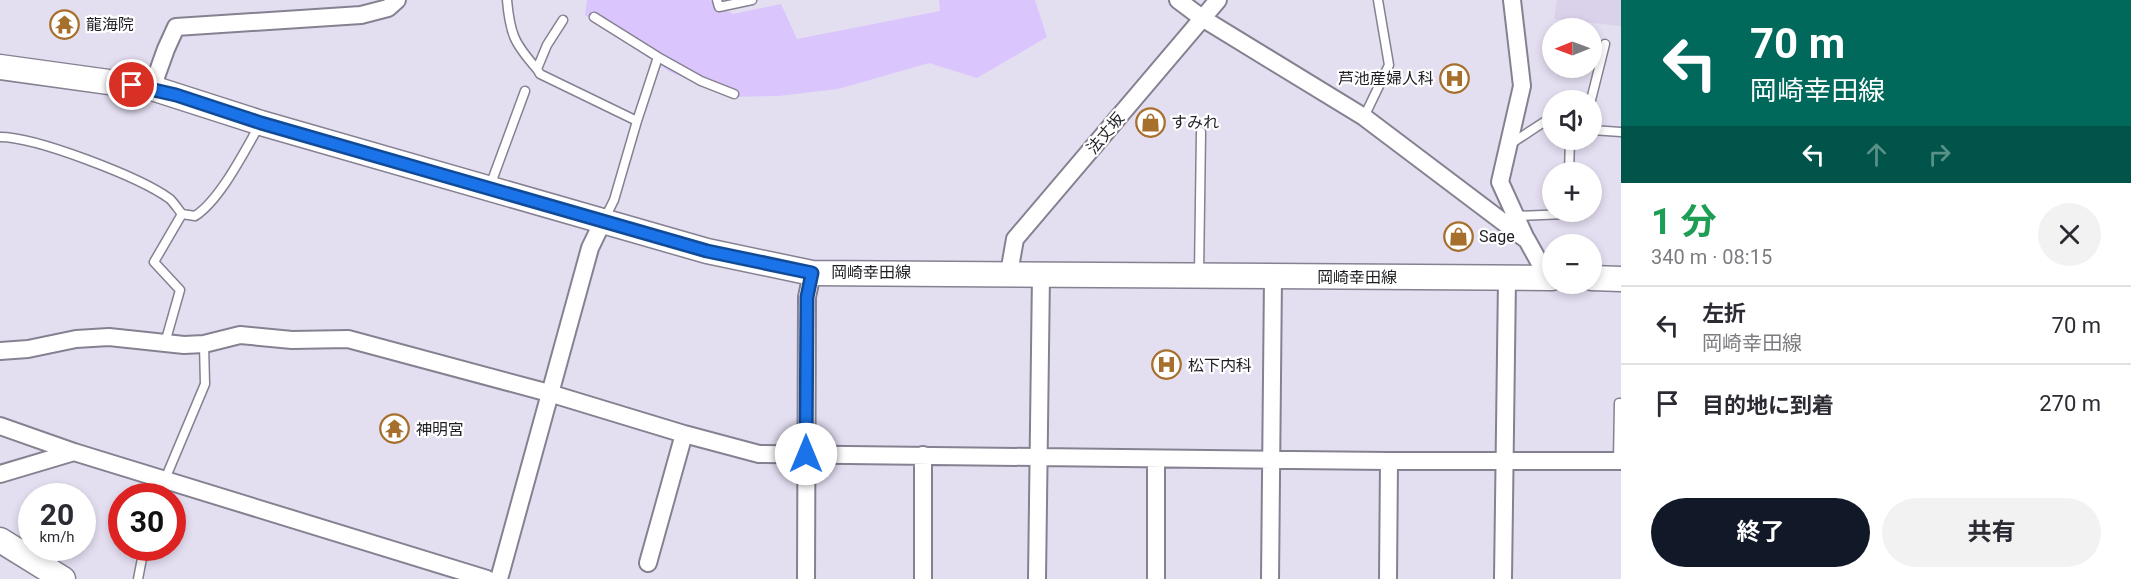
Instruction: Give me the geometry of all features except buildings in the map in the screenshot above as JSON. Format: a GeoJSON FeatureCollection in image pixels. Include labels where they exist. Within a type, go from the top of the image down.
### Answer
{"type":"FeatureCollection","features":[{"type":"Feature","properties":{"kind":"main road","name":"岡崎幸田線"},"geometry":{"type":"LineString","coordinates":[[0,67],[152,88],[261,123],[707,251],[812,273],[1542,278]]}},
{"type":"Feature","properties":{"kind":"main road"},"geometry":{"type":"LineString","coordinates":[[1602,278],[1621,279]]}},
{"type":"Feature","properties":{"kind":"main road"},"geometry":{"type":"LineString","coordinates":[[0,540],[63,579]]}},
{"type":"Feature","properties":{"kind":"street"},"geometry":{"type":"LineString","coordinates":[[152,88],[176,27],[362,15],[388,8],[397,0]]}},
{"type":"Feature","properties":{"kind":"street"},"geometry":{"type":"LineString","coordinates":[[1178,0],[1202,18],[1364,117],[1527,240]]}},
{"type":"Feature","properties":{"kind":"street","name":"法丈坂"},"geometry":{"type":"LineString","coordinates":[[1009,273],[1014,239],[1218,0]]}},
{"type":"Feature","properties":{"kind":"street"},"geometry":{"type":"LineString","coordinates":[[1512,0],[1522,86],[1500,182],[1527,240],[1542,265]]}},
{"type":"Feature","properties":{"kind":"street"},"geometry":{"type":"LineString","coordinates":[[499,579],[590,248],[603,221]]}},
{"type":"Feature","properties":{"kind":"street"},"geometry":{"type":"LineString","coordinates":[[806,579],[807,297],[812,273]]}},
{"type":"Feature","properties":{"kind":"street"},"geometry":{"type":"LineString","coordinates":[[1037,579],[1041,274]]}},
{"type":"Feature","properties":{"kind":"street"},"geometry":{"type":"LineString","coordinates":[[1270,579],[1273,277]]}},
{"type":"Feature","properties":{"kind":"street"},"geometry":{"type":"LineString","coordinates":[[1503,579],[1507,279]]}},
{"type":"Feature","properties":{"kind":"street"},"geometry":{"type":"LineString","coordinates":[[0,351],[28,349],[76,339],[109,337],[184,345],[204,344],[240,335],[292,340],[348,339],[549,393],[759,454],[1389,461],[1619,461]]}},
{"type":"Feature","properties":{"kind":"street"},"geometry":{"type":"LineString","coordinates":[[0,426],[74,452],[487,579]]}},
{"type":"Feature","properties":{"kind":"street"},"geometry":{"type":"LineString","coordinates":[[648,563],[684,434]]}},
{"type":"Feature","properties":{"kind":"street"},"geometry":{"type":"LineString","coordinates":[[0,474],[74,452]]}},
{"type":"Feature","properties":{"kind":"street"},"geometry":{"type":"LineString","coordinates":[[923,456],[923,579]]}},
{"type":"Feature","properties":{"kind":"street"},"geometry":{"type":"LineString","coordinates":[[1156,459],[1156,579]]}},
{"type":"Feature","properties":{"kind":"street"},"geometry":{"type":"LineString","coordinates":[[1388,579],[1389,461]]}},
{"type":"Feature","properties":{"kind":"lane"},"geometry":{"type":"LineString","coordinates":[[507,0],[512,34],[520,50],[540,74],[637,121]]}},
{"type":"Feature","properties":{"kind":"lane"},"geometry":{"type":"LineString","coordinates":[[717,0],[719,7],[752,0]]}},
{"type":"Feature","properties":{"kind":"lane"},"geometry":{"type":"LineString","coordinates":[[1364,117],[1389,65],[1378,0]]}},
{"type":"Feature","properties":{"kind":"lane"},"geometry":{"type":"LineString","coordinates":[[594,17],[701,81],[734,94]]}},
{"type":"Feature","properties":{"kind":"lane"},"geometry":{"type":"LineString","coordinates":[[537,69],[547,45],[563,20]]}},
{"type":"Feature","properties":{"kind":"lane"},"geometry":{"type":"LineString","coordinates":[[1594,90],[1605,44]]}},
{"type":"Feature","properties":{"kind":"lane"},"geometry":{"type":"LineString","coordinates":[[603,221],[614,200],[658,57]]}},
{"type":"Feature","properties":{"kind":"lane"},"geometry":{"type":"LineString","coordinates":[[490,188],[525,91]]}},
{"type":"Feature","properties":{"kind":"lane"},"geometry":{"type":"LineString","coordinates":[[0,137],[30,142],[145,184],[171,201],[182,213],[195,216],[206,210],[261,123]]}},
{"type":"Feature","properties":{"kind":"lane"},"geometry":{"type":"LineString","coordinates":[[1509,146],[1542,123]]}},
{"type":"Feature","properties":{"kind":"lane"},"geometry":{"type":"LineString","coordinates":[[1602,131],[1621,132]]}},
{"type":"Feature","properties":{"kind":"lane"},"geometry":{"type":"LineString","coordinates":[[1199,275],[1201,132]]}},
{"type":"Feature","properties":{"kind":"lane"},"geometry":{"type":"LineString","coordinates":[[165,343],[180,290],[154,262],[182,213]]}},
{"type":"Feature","properties":{"kind":"lane"},"geometry":{"type":"LineString","coordinates":[[1516,216],[1542,215]]}},
{"type":"Feature","properties":{"kind":"lane"},"geometry":{"type":"LineString","coordinates":[[164,483],[205,384],[204,344]]}},
{"type":"Feature","properties":{"kind":"lane"},"geometry":{"type":"LineString","coordinates":[[1619,461],[1619,402],[1621,402]]}},
{"type":"Feature","properties":{"kind":"lane"},"geometry":{"type":"LineString","coordinates":[[138,579],[141,561]]}},
{"type":"Feature","properties":{"kind":"shaded area"},"geometry":{"type":"Polygon","coordinates":[[[587,0],[709,0],[733,14],[781,4],[797,39],[940,11],[939,0],[1035,0],[1047,37],[977,78],[929,63],[838,89],[778,96],[732,97],[670,72],[585,15],[587,0]]]}},
{"type":"Feature","properties":{"kind":"shaded area"},"geometry":{"type":"Polygon","coordinates":[[[1557,0],[1621,0],[1621,28],[1602,24],[1602,18],[1554,18],[1557,0]]]}},
{"type":"Feature","properties":{"kind":"place","name":"龍海院"},"geometry":{"type":"Point","coordinates":[65,24]}},
{"type":"Feature","properties":{"kind":"place","name":"芦池産婦人科"},"geometry":{"type":"Point","coordinates":[1455,78]}},
{"type":"Feature","properties":{"kind":"place","name":"すみれ"},"geometry":{"type":"Point","coordinates":[1150,122]}},
{"type":"Feature","properties":{"kind":"place","name":"Sage"},"geometry":{"type":"Point","coordinates":[1458,236]}},
{"type":"Feature","properties":{"kind":"place","name":"松下内科"},"geometry":{"type":"Point","coordinates":[1167,365]}},
{"type":"Feature","properties":{"kind":"place","name":"神明宮"},"geometry":{"type":"Point","coordinates":[395,429]}},
{"type":"Feature","properties":{"kind":"route"},"geometry":{"type":"LineString","coordinates":[[132,85],[152,88],[261,123],[707,251],[812,273],[807,297],[806,454]]}}]}
